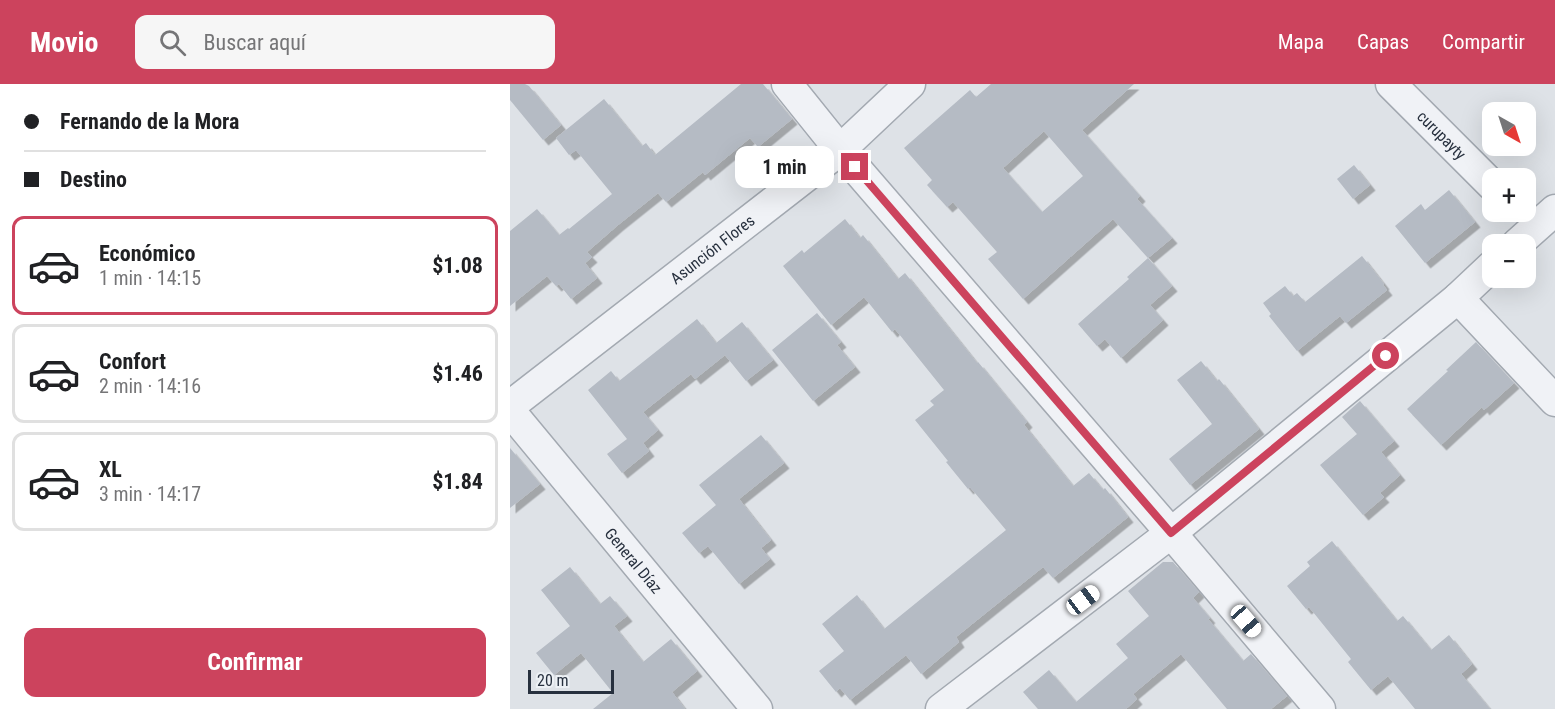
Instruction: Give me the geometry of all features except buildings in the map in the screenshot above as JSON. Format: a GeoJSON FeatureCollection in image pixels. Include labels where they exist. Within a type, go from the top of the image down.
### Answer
{"type":"FeatureCollection","features":[{"type":"Feature","properties":{"kind":"street"},"geometry":{"type":"LineString","coordinates":[[787,84],[840,150],[1320,709]]}},
{"type":"Feature","properties":{"kind":"street","name":"Asunción Flores"},"geometry":{"type":"LineString","coordinates":[[510,406],[840,150],[910,84]]}},
{"type":"Feature","properties":{"kind":"street","name":"curupayty"},"geometry":{"type":"LineString","coordinates":[[1390,84],[1482,175]]}},
{"type":"Feature","properties":{"kind":"street"},"geometry":{"type":"LineString","coordinates":[[941,709],[1171,533],[1458,298],[1482,275]]}},
{"type":"Feature","properties":{"kind":"street"},"geometry":{"type":"LineString","coordinates":[[1458,298],[1555,401]]}},
{"type":"Feature","properties":{"kind":"street","name":"General Díaz"},"geometry":{"type":"LineString","coordinates":[[510,411],[757,709]]}},
{"type":"Feature","properties":{"kind":"route"},"geometry":{"type":"LineString","coordinates":[[855,167],[1171,533],[1386,356]]}}]}
